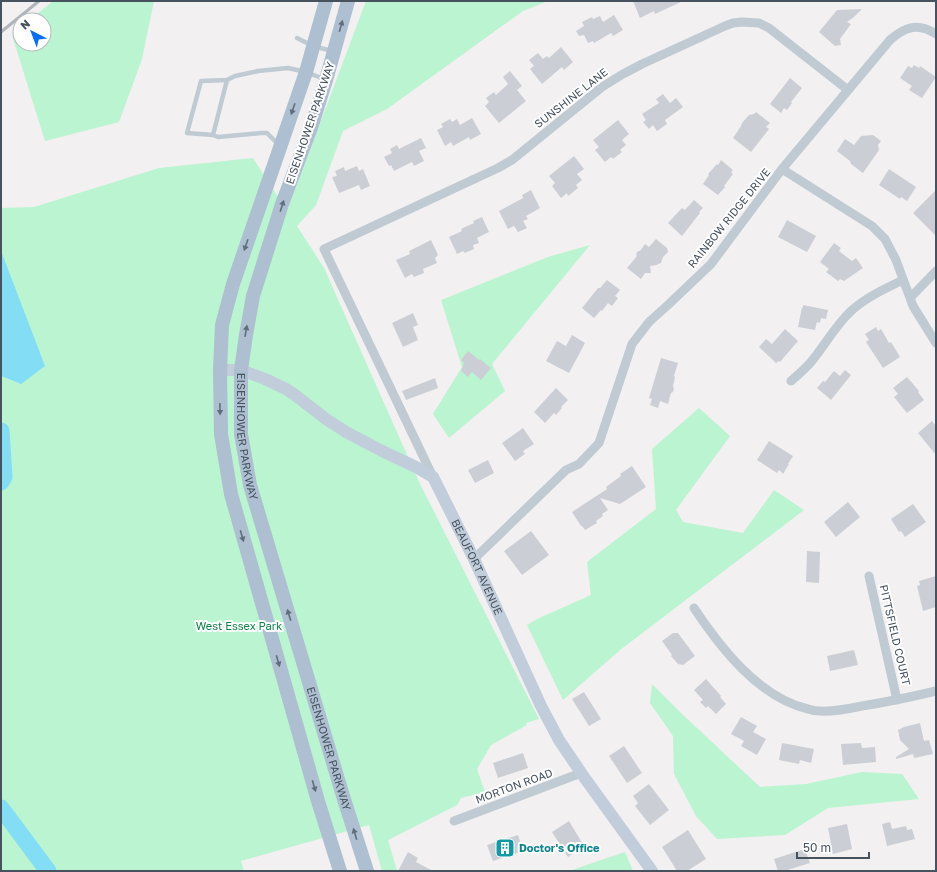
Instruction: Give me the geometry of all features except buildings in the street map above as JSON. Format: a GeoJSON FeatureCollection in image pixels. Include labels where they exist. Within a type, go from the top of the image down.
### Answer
{"type":"FeatureCollection","features":[{"type":"Feature","properties":{"kind":"main road","name":"EISENHOWER PARKWAY"},"geometry":{"type":"LineString","coordinates":[[326,1],[306,72],[233,284],[222,325],[220,370],[221,434],[230,494],[318,801],[340,871]]}},
{"type":"Feature","properties":{"kind":"main road","name":"EISENHOWER PARKWAY"},"geometry":{"type":"LineString","coordinates":[[348,1],[312,125],[282,204],[253,296],[241,370],[241,434],[250,485],[367,871]]}},
{"type":"Feature","properties":{"kind":"street","name":"SUNSHINE LANE"},"geometry":{"type":"LineString","coordinates":[[324,249],[498,168],[512,160],[602,87],[642,64],[725,26],[741,22],[759,23],[769,28],[848,90]]}},
{"type":"Feature","properties":{"kind":"street","name":"RAINBOW RIDGE DRIVE"},"geometry":{"type":"LineString","coordinates":[[474,559],[566,470],[579,464],[599,443],[632,344],[649,322],[710,264],[782,170],[890,40],[904,30],[912,27],[922,28],[936,34]]}},
{"type":"Feature","properties":{"kind":"street"},"geometry":{"type":"LineString","coordinates":[[782,170],[872,226],[885,239],[896,260],[913,306],[936,343]]}},
{"type":"Feature","properties":{"kind":"street","name":"BEAUFORT AVENUE"},"geometry":{"type":"LineString","coordinates":[[324,249],[474,559],[541,706],[559,740],[581,773],[652,871]]}},
{"type":"Feature","properties":{"kind":"street"},"geometry":{"type":"LineString","coordinates":[[910,298],[936,271]]}},
{"type":"Feature","properties":{"kind":"street"},"geometry":{"type":"LineString","coordinates":[[791,381],[811,362],[837,325],[852,310],[866,300],[903,280]]}},
{"type":"Feature","properties":{"kind":"street"},"geometry":{"type":"LineString","coordinates":[[220,370],[241,370],[286,389],[346,432],[382,451],[416,466],[433,477]]}},
{"type":"Feature","properties":{"kind":"street","name":"PITTSFIELD COURT"},"geometry":{"type":"LineString","coordinates":[[869,576],[897,700]]}},
{"type":"Feature","properties":{"kind":"street"},"geometry":{"type":"LineString","coordinates":[[694,608],[710,632],[745,671],[769,691],[785,701],[801,707],[819,711],[840,710],[897,700],[936,691]]}},
{"type":"Feature","properties":{"kind":"street","name":"MORTON ROAD"},"geometry":{"type":"LineString","coordinates":[[454,821],[581,773]]}},
{"type":"Feature","properties":{"kind":"lane"},"geometry":{"type":"LineString","coordinates":[[297,38],[313,46],[334,52]]}},
{"type":"Feature","properties":{"kind":"lane"},"geometry":{"type":"LineString","coordinates":[[280,146],[267,133],[218,137],[213,135],[187,133],[200,81],[227,80],[235,76],[280,68],[288,68],[306,72],[326,80]]}},
{"type":"Feature","properties":{"kind":"lane"},"geometry":{"type":"LineString","coordinates":[[213,135],[227,80]]}},
{"type":"Feature","properties":{"kind":"green space"},"geometry":{"type":"Polygon","coordinates":[[[53,1],[154,1],[142,59],[119,122],[45,141],[17,52],[52,52],[52,12],[40,12],[53,1]]]}},
{"type":"Feature","properties":{"kind":"green space","name":"West Essex Park"},"geometry":{"type":"Polygon","coordinates":[[[366,1],[548,1],[523,11],[387,109],[343,131],[316,205],[297,226],[324,268],[420,484],[539,719],[526,723],[527,725],[491,745],[477,769],[485,792],[461,798],[457,805],[388,840],[397,871],[382,871],[369,825],[241,861],[244,871],[1,871],[1,376],[21,384],[1,262],[1,208],[34,207],[159,168],[253,158],[287,211],[366,1]]]}},
{"type":"Feature","properties":{"kind":"green space"},"geometry":{"type":"Polygon","coordinates":[[[590,245],[492,364],[505,391],[449,438],[433,414],[462,367],[441,300],[548,257],[590,245]]]}},
{"type":"Feature","properties":{"kind":"green space"},"geometry":{"type":"Polygon","coordinates":[[[699,408],[730,436],[676,510],[683,522],[743,533],[774,490],[804,510],[620,650],[563,700],[527,625],[591,595],[587,562],[656,509],[652,449],[699,408]]]}},
{"type":"Feature","properties":{"kind":"green space"},"geometry":{"type":"Polygon","coordinates":[[[652,684],[760,787],[806,784],[862,772],[902,774],[919,799],[828,808],[785,835],[717,839],[696,816],[674,774],[673,736],[650,703],[652,684]]]}},
{"type":"Feature","properties":{"kind":"green space"},"geometry":{"type":"Polygon","coordinates":[[[625,852],[633,871],[569,871],[625,852]]]}},
{"type":"Feature","properties":{"kind":"water"},"geometry":{"type":"Polygon","coordinates":[[[1,251],[45,366],[21,384],[1,376],[1,251]]]}},
{"type":"Feature","properties":{"kind":"waterway"},"geometry":{"type":"LineString","coordinates":[[1,431],[4,477],[1,482]]}},
{"type":"Feature","properties":{"kind":"waterway"},"geometry":{"type":"LineString","coordinates":[[1,808],[48,871]]}},
{"type":"Feature","properties":{"kind":"railway"},"geometry":{"type":"LineString","coordinates":[[1,32],[39,1]]}},
{"type":"Feature","properties":{"kind":"place","name":"Doctor's Office"},"geometry":{"type":"Point","coordinates":[505,848]}}]}
